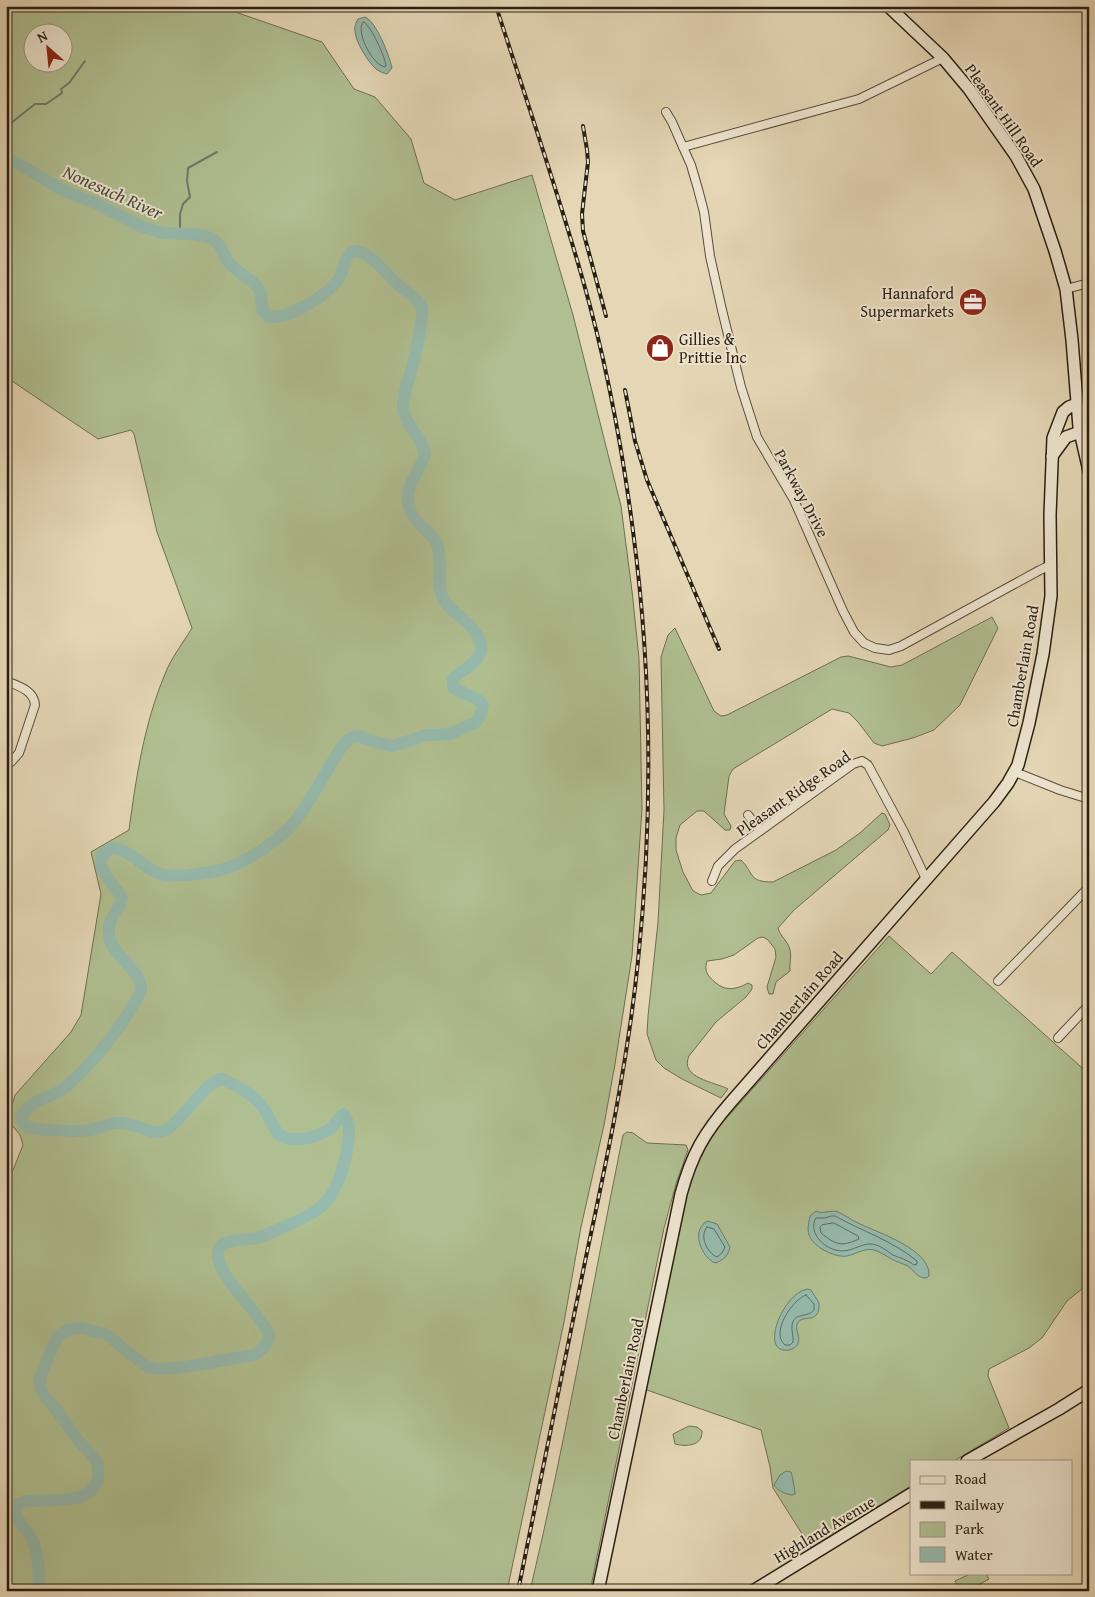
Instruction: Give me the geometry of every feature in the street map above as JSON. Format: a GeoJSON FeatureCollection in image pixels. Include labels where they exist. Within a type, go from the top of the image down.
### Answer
{"type":"FeatureCollection","features":[{"type":"Feature","properties":{"kind":"street","name":"Pleasant Hill Road"},"geometry":{"type":"LineString","coordinates":[[888,6],[942,58],[968,88],[1021,164],[1034,189],[1066,289],[1080,432],[1089,471]]}},
{"type":"Feature","properties":{"kind":"street"},"geometry":{"type":"LineString","coordinates":[[683,147],[859,100],[942,58]]}},
{"type":"Feature","properties":{"kind":"street","name":"Parkway Drive"},"geometry":{"type":"LineString","coordinates":[[666,112],[691,165],[700,195],[710,256],[722,310],[741,387],[753,426],[762,446],[797,506],[843,611],[858,638],[875,648],[889,650],[901,646],[1040,570],[1051,566]]}},
{"type":"Feature","properties":{"kind":"street"},"geometry":{"type":"LineString","coordinates":[[1066,289],[1089,283]]}},
{"type":"Feature","properties":{"kind":"street","name":"Chamberlain Road"},"geometry":{"type":"LineString","coordinates":[[598,1591],[681,1194],[695,1154],[707,1132],[726,1108],[1001,793],[1015,772],[1028,731],[1043,654],[1051,596],[1050,515],[1053,438],[1060,418],[1066,409],[1077,404]]}},
{"type":"Feature","properties":{"kind":"street"},"geometry":{"type":"LineString","coordinates":[[1052,458],[1066,437],[1080,432]]}},
{"type":"Feature","properties":{"kind":"street"},"geometry":{"type":"LineString","coordinates":[[6,681],[26,690],[33,697],[35,705],[19,753],[11,762],[6,763]]}},
{"type":"Feature","properties":{"kind":"street","name":"Pleasant Ridge Road"},"geometry":{"type":"LineString","coordinates":[[712,880],[718,866],[726,857],[853,764],[862,761],[868,765],[904,832],[926,879]]}},
{"type":"Feature","properties":{"kind":"street"},"geometry":{"type":"LineString","coordinates":[[1015,772],[1089,799]]}},
{"type":"Feature","properties":{"kind":"street"},"geometry":{"type":"LineString","coordinates":[[748,815],[760,831]]}},
{"type":"Feature","properties":{"kind":"street"},"geometry":{"type":"LineString","coordinates":[[998,981],[1089,887]]}},
{"type":"Feature","properties":{"kind":"street"},"geometry":{"type":"LineString","coordinates":[[1058,1038],[1088,1009]]}},
{"type":"Feature","properties":{"kind":"street"},"geometry":{"type":"LineString","coordinates":[[969,1460],[1070,1403],[1089,1390]]}},
{"type":"Feature","properties":{"kind":"street","name":"Highland Avenue"},"geometry":{"type":"LineString","coordinates":[[753,1591],[910,1495]]}},
{"type":"Feature","properties":{"kind":"green space"},"geometry":{"type":"Polygon","coordinates":[[[6,6],[218,6],[322,42],[354,89],[375,97],[411,139],[424,183],[455,200],[532,175],[573,315],[621,506],[639,658],[642,809],[632,956],[615,1064],[604,1125],[581,1227],[564,1322],[507,1591],[6,1591],[6,1182],[9,1180],[23,1145],[20,1135],[11,1124],[10,1112],[15,1095],[71,1032],[81,1015],[101,894],[91,852],[129,830],[138,771],[152,712],[168,668],[192,628],[157,532],[134,434],[131,430],[98,439],[6,377],[6,6]]]}},
{"type":"Feature","properties":{"kind":"green space"},"geometry":{"type":"Polygon","coordinates":[[[992,617],[998,628],[960,705],[934,730],[882,746],[874,743],[849,713],[832,709],[733,769],[729,776],[724,814],[731,826],[730,830],[725,830],[704,811],[697,811],[680,825],[676,838],[676,850],[683,872],[693,891],[701,895],[711,893],[735,861],[741,860],[759,881],[773,882],[836,850],[860,833],[882,813],[885,814],[890,825],[888,830],[794,910],[778,928],[790,950],[790,971],[776,982],[773,994],[769,994],[767,987],[776,957],[775,949],[763,937],[758,938],[734,955],[707,961],[708,975],[722,987],[731,989],[748,983],[752,985],[752,989],[746,997],[716,1022],[689,1056],[687,1063],[689,1069],[700,1078],[728,1089],[721,1098],[664,1068],[656,1060],[647,1034],[658,922],[664,810],[661,657],[668,635],[675,628],[714,711],[721,716],[727,715],[841,657],[848,656],[891,667],[902,665],[992,617]]]}},
{"type":"Feature","properties":{"kind":"green space"},"geometry":{"type":"Polygon","coordinates":[[[889,936],[931,974],[952,952],[1089,1074],[1089,1283],[1067,1301],[1042,1338],[1029,1348],[989,1369],[988,1376],[1009,1428],[956,1460],[910,1460],[910,1487],[811,1548],[773,1488],[761,1430],[644,1389],[687,1188],[696,1162],[714,1132],[889,936]]]}},
{"type":"Feature","properties":{"kind":"green space"},"geometry":{"type":"Polygon","coordinates":[[[627,1132],[633,1133],[647,1143],[686,1145],[688,1150],[664,1228],[590,1591],[530,1591],[567,1420],[623,1135],[627,1132]]]}},
{"type":"Feature","properties":{"kind":"green space"},"geometry":{"type":"Polygon","coordinates":[[[689,1426],[697,1427],[702,1431],[700,1440],[689,1445],[675,1444],[673,1434],[689,1426]]]}},
{"type":"Feature","properties":{"kind":"green space"},"geometry":{"type":"Polygon","coordinates":[[[970,1574],[986,1574],[989,1579],[968,1591],[960,1591],[955,1581],[970,1574]]]}},
{"type":"Feature","properties":{"kind":"water"},"geometry":{"type":"Polygon","coordinates":[[[1028,6],[1066,6],[1043,12],[1028,6]]]}},
{"type":"Feature","properties":{"kind":"water"},"geometry":{"type":"Polygon","coordinates":[[[365,17],[374,25],[385,48],[392,68],[387,74],[373,66],[362,51],[357,40],[355,25],[358,19],[365,17]]]}},
{"type":"Feature","properties":{"kind":"water"},"geometry":{"type":"Polygon","coordinates":[[[816,1211],[838,1212],[855,1222],[902,1243],[922,1258],[927,1266],[929,1276],[926,1278],[920,1277],[908,1266],[870,1249],[847,1256],[825,1251],[815,1244],[809,1235],[810,1216],[816,1211]]]}},
{"type":"Feature","properties":{"kind":"water"},"geometry":{"type":"Polygon","coordinates":[[[708,1221],[717,1224],[730,1247],[725,1257],[715,1263],[705,1255],[699,1243],[700,1230],[708,1221]]]}},
{"type":"Feature","properties":{"kind":"water"},"geometry":{"type":"Polygon","coordinates":[[[808,1289],[811,1290],[819,1303],[819,1310],[814,1317],[803,1319],[797,1324],[799,1341],[796,1347],[789,1350],[780,1349],[775,1343],[777,1322],[790,1300],[808,1289]]]}},
{"type":"Feature","properties":{"kind":"water"},"geometry":{"type":"Polygon","coordinates":[[[786,1471],[791,1472],[795,1494],[792,1495],[782,1492],[774,1485],[780,1475],[786,1471]]]}},
{"type":"Feature","properties":{"kind":"waterway"},"geometry":{"type":"LineString","coordinates":[[6,129],[35,104],[46,104],[62,93],[61,89],[69,83],[85,61]]}},
{"type":"Feature","properties":{"kind":"waterway"},"geometry":{"type":"LineString","coordinates":[[180,235],[180,214],[183,204],[190,197],[187,181],[188,168],[217,152]]}},
{"type":"Feature","properties":{"kind":"waterway","name":"Nonesuch River"},"geometry":{"type":"LineString","coordinates":[[6,156],[60,189],[95,203],[140,226],[163,233],[194,234],[213,239],[219,245],[228,262],[258,288],[261,295],[262,310],[269,317],[287,314],[325,293],[338,280],[348,256],[358,251],[371,258],[420,304],[422,317],[417,348],[403,405],[406,418],[425,453],[410,485],[408,492],[409,506],[417,522],[433,537],[439,549],[440,588],[445,602],[467,622],[480,641],[480,654],[470,666],[453,679],[453,687],[477,699],[483,706],[476,722],[450,734],[427,735],[393,746],[359,736],[349,739],[340,749],[308,803],[290,827],[263,849],[233,866],[205,873],[164,875],[150,869],[119,849],[111,848],[104,854],[101,860],[102,866],[122,898],[110,923],[109,935],[111,943],[137,976],[141,991],[126,1017],[99,1054],[67,1086],[29,1106],[21,1118],[25,1124],[28,1127],[39,1129],[84,1131],[122,1123],[149,1131],[161,1132],[179,1119],[208,1087],[215,1081],[222,1079],[254,1097],[262,1106],[278,1134],[290,1139],[312,1137],[326,1132],[344,1114],[348,1122],[348,1144],[346,1156],[334,1190],[326,1202],[319,1208],[303,1218],[267,1234],[257,1238],[226,1243],[219,1248],[219,1263],[224,1273],[269,1334],[268,1341],[260,1351],[254,1355],[185,1367],[159,1369],[148,1367],[106,1334],[81,1328],[67,1330],[57,1338],[40,1378],[40,1387],[77,1439],[96,1460],[98,1480],[89,1492],[80,1497],[63,1500],[25,1501],[14,1508],[16,1517],[32,1539],[38,1558],[38,1591]]}},
{"type":"Feature","properties":{"kind":"railway"},"geometry":{"type":"LineString","coordinates":[[496,6],[551,175],[591,308],[612,403],[629,499],[639,585],[644,638],[648,746],[648,800],[643,907],[629,1035],[609,1146],[518,1591]]}},
{"type":"Feature","properties":{"kind":"railway"},"geometry":{"type":"LineString","coordinates":[[583,126],[588,162],[582,214],[583,231],[606,316]]}},
{"type":"Feature","properties":{"kind":"railway"},"geometry":{"type":"LineString","coordinates":[[625,390],[635,441],[647,480],[719,649]]}},
{"type":"Feature","properties":{"kind":"place","name":"Hannaford Supermarkets"},"geometry":{"type":"Point","coordinates":[973,302]}},
{"type":"Feature","properties":{"kind":"place","name":"Gillies & Prittie Inc"},"geometry":{"type":"Point","coordinates":[660,348]}}]}
